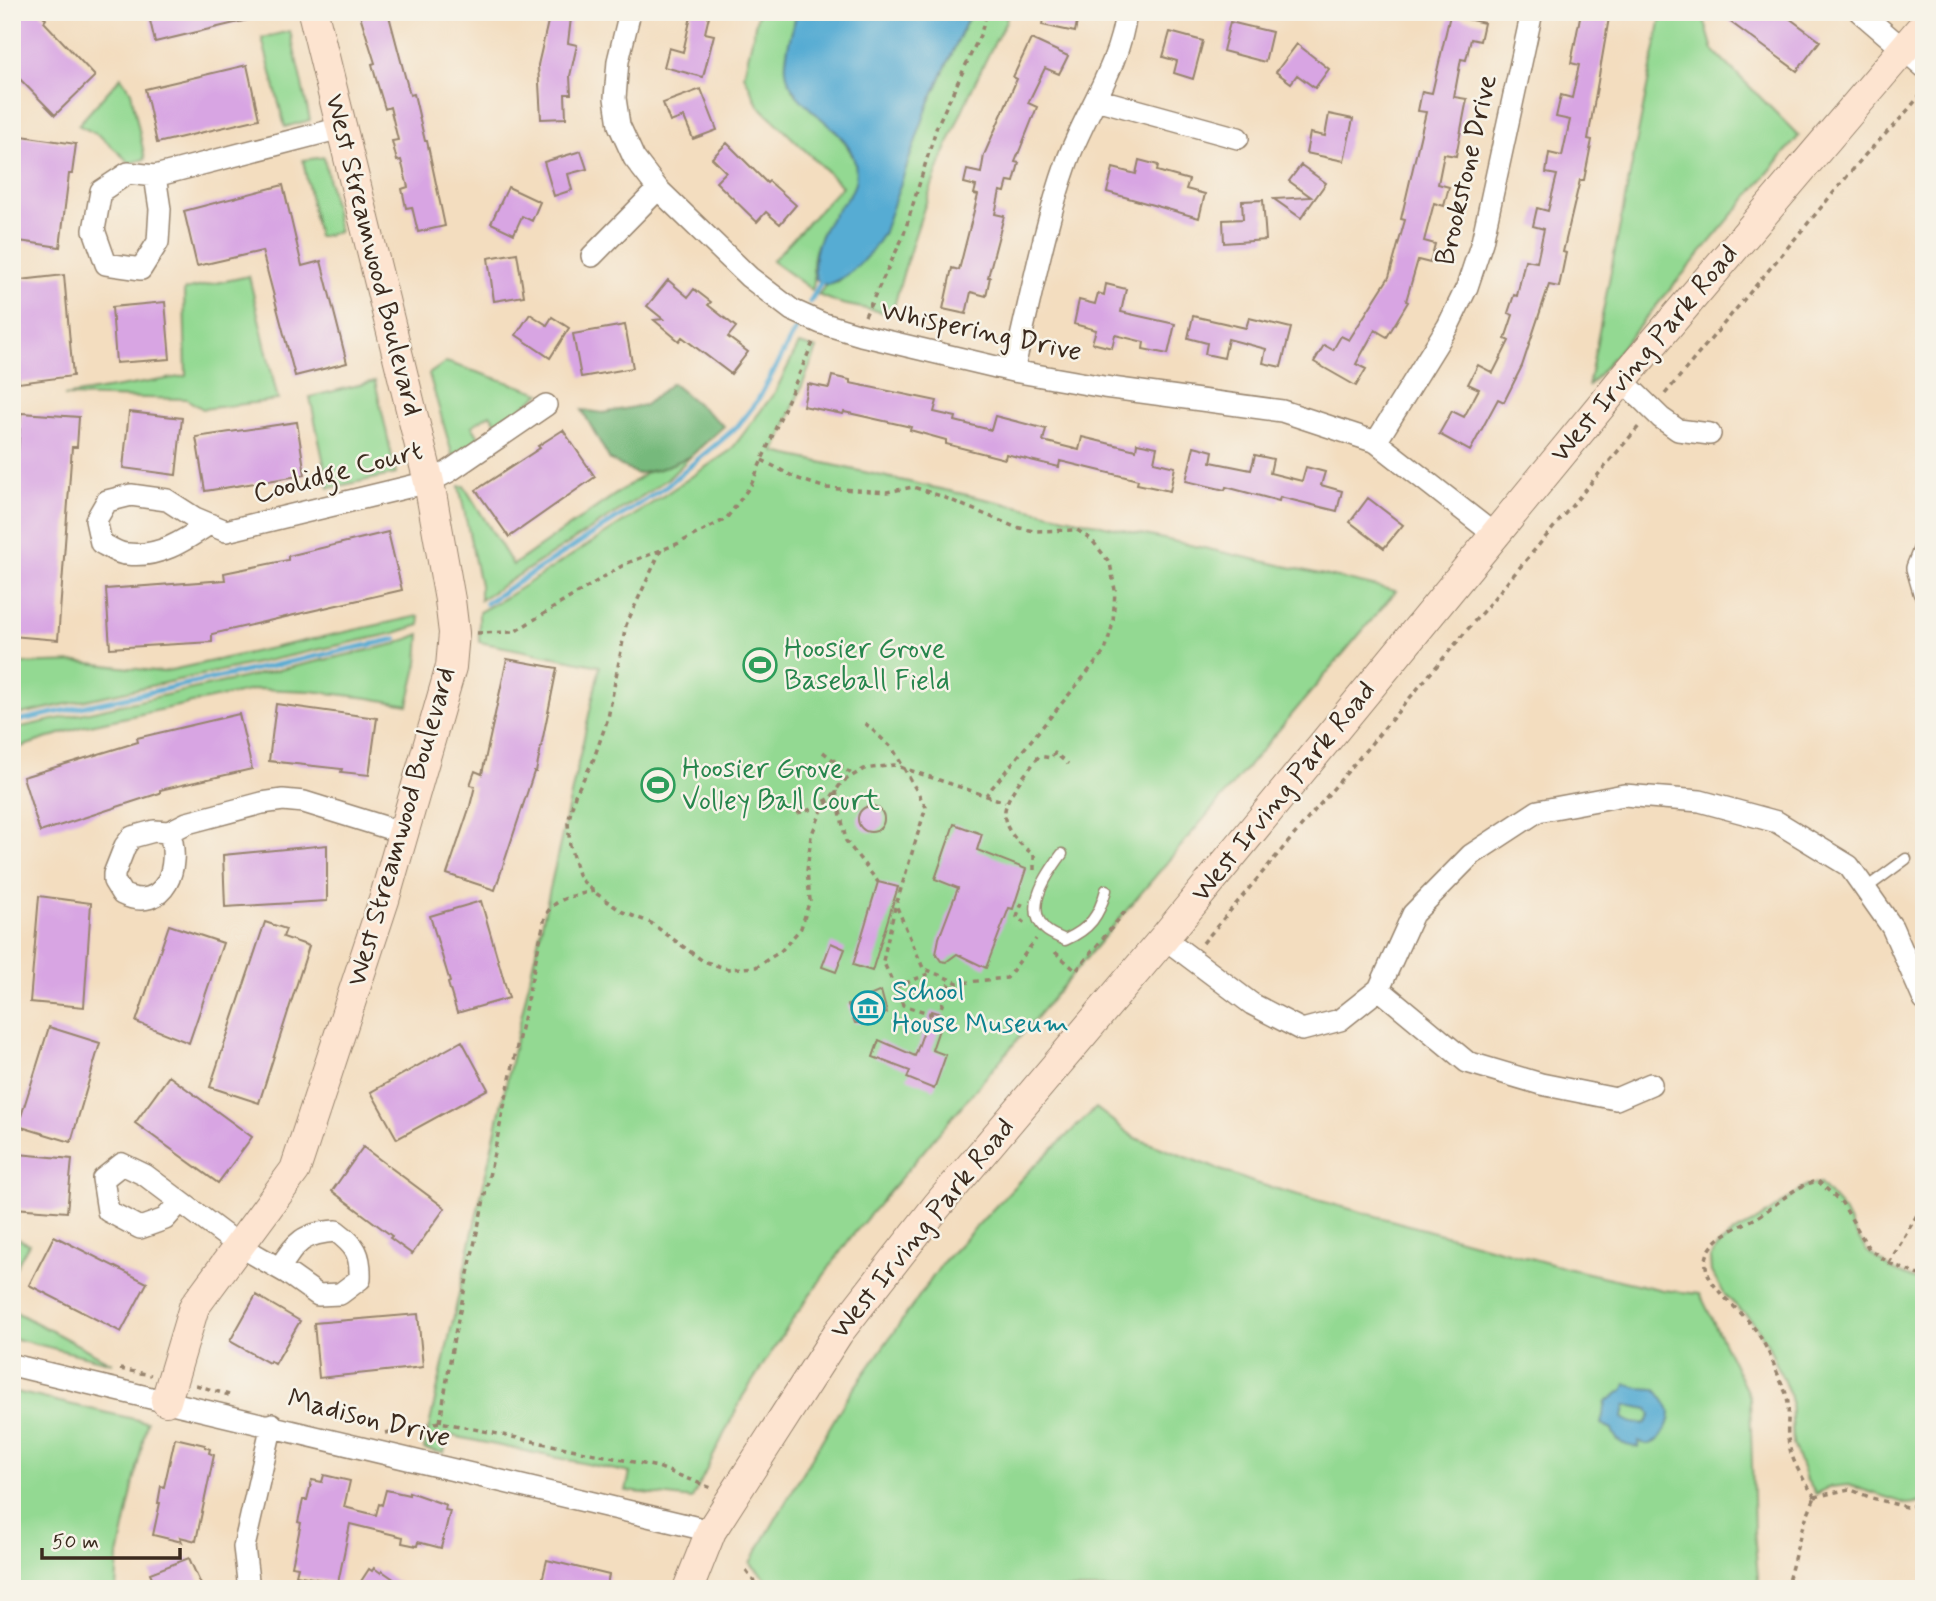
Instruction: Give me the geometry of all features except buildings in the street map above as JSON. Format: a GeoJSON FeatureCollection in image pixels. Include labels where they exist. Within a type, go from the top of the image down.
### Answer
{"type":"FeatureCollection","features":[{"type":"Feature","properties":{"kind":"main road","name":"West Streamwood Boulevard"},"geometry":{"type":"LineString","coordinates":[[169,1390],[194,1307],[295,1170],[404,833],[451,667],[454,633],[429,482],[313,12]]}},
{"type":"Feature","properties":{"kind":"main road","name":"West Irving Park Road"},"geometry":{"type":"LineString","coordinates":[[688,1589],[711,1531],[846,1323],[937,1206],[1164,938],[1622,380],[1913,59],[1924,25]]}},
{"type":"Feature","properties":{"kind":"street","name":"Whispering Drive"},"geometry":{"type":"LineString","coordinates":[[630,12],[618,61],[615,98],[620,125],[634,158],[658,189],[767,293],[792,310],[821,323],[861,335],[1013,371],[1104,387],[1282,411],[1376,442],[1495,535]]}},
{"type":"Feature","properties":{"kind":"street"},"geometry":{"type":"LineString","coordinates":[[1013,371],[1055,202],[1077,136],[1112,65],[1126,12]]}},
{"type":"Feature","properties":{"kind":"street","name":"Brookstone Drive"},"geometry":{"type":"LineString","coordinates":[[1376,442],[1448,326],[1467,287],[1482,242],[1532,12]]}},
{"type":"Feature","properties":{"kind":"street"},"geometry":{"type":"LineString","coordinates":[[1860,12],[1913,59]]}},
{"type":"Feature","properties":{"kind":"street"},"geometry":{"type":"LineString","coordinates":[[1096,99],[1238,138]]}},
{"type":"Feature","properties":{"kind":"street"},"geometry":{"type":"LineString","coordinates":[[155,176],[160,209],[158,242],[141,269],[106,264],[94,230],[101,191],[128,173],[155,176],[341,128]]}},
{"type":"Feature","properties":{"kind":"street"},"geometry":{"type":"LineString","coordinates":[[592,256],[658,189]]}},
{"type":"Feature","properties":{"kind":"street"},"geometry":{"type":"LineString","coordinates":[[1622,380],[1652,410],[1678,430],[1710,434]]}},
{"type":"Feature","properties":{"kind":"street","name":"Coolidge Court"},"geometry":{"type":"LineString","coordinates":[[209,524],[178,545],[151,553],[124,555],[101,543],[96,520],[107,501],[131,495],[167,500],[195,518],[226,531],[429,482],[546,405]]}},
{"type":"Feature","properties":{"kind":"street"},"geometry":{"type":"LineString","coordinates":[[1924,550],[1917,568],[1924,592]]}},
{"type":"Feature","properties":{"kind":"street"},"geometry":{"type":"LineString","coordinates":[[1164,938],[1252,1004],[1302,1030],[1340,1020],[1379,989],[1413,914],[1471,855],[1538,811],[1624,795],[1700,801],[1777,822],[1849,866],[1892,927],[1924,1000]]}},
{"type":"Feature","properties":{"kind":"street"},"geometry":{"type":"LineString","coordinates":[[169,832],[187,823],[283,800],[304,802],[404,833]]}},
{"type":"Feature","properties":{"kind":"street"},"geometry":{"type":"LineString","coordinates":[[1379,989],[1467,1062],[1541,1084],[1616,1099],[1651,1084]]}},
{"type":"Feature","properties":{"kind":"street"},"geometry":{"type":"LineString","coordinates":[[180,1202],[239,1245],[279,1269]]}},
{"type":"Feature","properties":{"kind":"street","name":"Madison Drive"},"geometry":{"type":"LineString","coordinates":[[12,1365],[169,1390],[272,1424],[711,1531]]}},
{"type":"Feature","properties":{"kind":"street"},"geometry":{"type":"LineString","coordinates":[[249,1589],[244,1547],[272,1424]]}},
{"type":"Feature","properties":{"kind":"lane"},"geometry":{"type":"LineString","coordinates":[[1062,854],[1048,873],[1038,896],[1036,911],[1045,929],[1065,940],[1081,933],[1100,911],[1106,890]]}},
{"type":"Feature","properties":{"kind":"lane"},"geometry":{"type":"LineString","coordinates":[[1866,890],[1906,859]]}},
{"type":"Feature","properties":{"kind":"path"},"geometry":{"type":"LineString","coordinates":[[861,335],[866,313],[903,237],[937,126],[981,33],[987,12]]}},
{"type":"Feature","properties":{"kind":"path"},"geometry":{"type":"LineString","coordinates":[[1190,957],[1865,155],[1900,120],[1924,90]]}},
{"type":"Feature","properties":{"kind":"path"},"geometry":{"type":"LineString","coordinates":[[454,633],[514,632],[625,564],[661,551],[726,519],[751,485],[821,323]]}},
{"type":"Feature","properties":{"kind":"path"},"geometry":{"type":"LineString","coordinates":[[762,460],[796,478],[826,488],[887,492],[913,487],[1015,527],[1034,531],[1077,530],[1091,539],[1110,563],[1115,590],[1113,624],[1105,651],[986,795]]}},
{"type":"Feature","properties":{"kind":"path"},"geometry":{"type":"LineString","coordinates":[[661,551],[626,625],[608,718],[593,761],[575,795],[568,823],[570,846],[579,878],[621,911],[651,923],[703,961],[728,969],[756,967],[781,951],[801,928],[810,900],[807,870],[811,836],[822,810],[842,782],[864,769],[894,765],[1005,802]]}},
{"type":"Feature","properties":{"kind":"path"},"geometry":{"type":"LineString","coordinates":[[865,723],[893,749],[926,807],[896,905],[883,961],[903,1005],[938,1016],[951,980]]}},
{"type":"Feature","properties":{"kind":"path"},"geometry":{"type":"LineString","coordinates":[[823,752],[854,776]]}},
{"type":"Feature","properties":{"kind":"path"},"geometry":{"type":"LineString","coordinates":[[1030,881],[1035,869],[1034,855],[1015,841],[1005,825],[1005,802],[1039,756],[1051,758],[1055,753],[1068,764]]}},
{"type":"Feature","properties":{"kind":"path"},"geometry":{"type":"LineString","coordinates":[[836,791],[846,841],[878,882]]}},
{"type":"Feature","properties":{"kind":"path"},"geometry":{"type":"LineString","coordinates":[[797,813],[830,799]]}},
{"type":"Feature","properties":{"kind":"path"},"geometry":{"type":"LineString","coordinates":[[440,1422],[453,1343],[545,917],[556,902],[594,891]]}},
{"type":"Feature","properties":{"kind":"path"},"geometry":{"type":"LineString","coordinates":[[896,905],[923,968],[958,983],[1007,978],[1038,937],[1017,917],[1026,892]]}},
{"type":"Feature","properties":{"kind":"path"},"geometry":{"type":"LineString","coordinates":[[1047,945],[1076,971],[1128,908]]}},
{"type":"Feature","properties":{"kind":"path"},"geometry":{"type":"LineString","coordinates":[[895,988],[933,972]]}},
{"type":"Feature","properties":{"kind":"path"},"geometry":{"type":"LineString","coordinates":[[1815,1497],[1803,1478],[1789,1445],[1787,1395],[1763,1342],[1751,1324],[1721,1294],[1707,1273],[1707,1259],[1713,1245],[1733,1230],[1774,1208],[1804,1183],[1818,1181],[1842,1203],[1869,1249],[1889,1263],[1924,1278]]}},
{"type":"Feature","properties":{"kind":"path"},"geometry":{"type":"LineString","coordinates":[[1889,1263],[1924,1203]]}},
{"type":"Feature","properties":{"kind":"path"},"geometry":{"type":"LineString","coordinates":[[109,1368],[169,1390],[229,1395]]}},
{"type":"Feature","properties":{"kind":"path"},"geometry":{"type":"LineString","coordinates":[[380,1434],[440,1422],[658,1467],[733,1497]]}},
{"type":"Feature","properties":{"kind":"path"},"geometry":{"type":"LineString","coordinates":[[1815,1497],[1849,1489],[1906,1507],[1924,1504]]}},
{"type":"Feature","properties":{"kind":"path"},"geometry":{"type":"LineString","coordinates":[[1786,1589],[1803,1525],[1815,1497]]}},
{"type":"Feature","properties":{"kind":"path"},"geometry":{"type":"LineString","coordinates":[[746,1571],[758,1587],[764,1589]]}},
{"type":"Feature","properties":{"kind":"green space"},"geometry":{"type":"Polygon","coordinates":[[[758,12],[797,12],[792,90],[838,134],[854,160],[857,174],[854,189],[825,227],[816,248],[812,290],[772,261],[842,186],[758,105],[744,75],[758,12]]]}},
{"type":"Feature","properties":{"kind":"green space"},"geometry":{"type":"Polygon","coordinates":[[[971,12],[1008,12],[970,92],[926,200],[892,314],[842,304],[818,295],[826,285],[839,281],[929,103],[971,12]]]}},
{"type":"Feature","properties":{"kind":"green space"},"geometry":{"type":"Polygon","coordinates":[[[1662,12],[1702,12],[1713,50],[1799,136],[1588,387],[1662,12]]]}},
{"type":"Feature","properties":{"kind":"green space"},"geometry":{"type":"Polygon","coordinates":[[[290,31],[310,120],[285,127],[262,38],[290,31]]]}},
{"type":"Feature","properties":{"kind":"green space"},"geometry":{"type":"Polygon","coordinates":[[[121,77],[131,92],[145,159],[130,163],[100,136],[78,125],[121,77]]]}},
{"type":"Feature","properties":{"kind":"green space"},"geometry":{"type":"Polygon","coordinates":[[[324,157],[339,232],[318,237],[303,160],[324,157]]]}},
{"type":"Feature","properties":{"kind":"green space"},"geometry":{"type":"Polygon","coordinates":[[[249,276],[278,400],[203,409],[186,399],[64,396],[186,376],[184,290],[249,276]]]}},
{"type":"Feature","properties":{"kind":"green space"},"geometry":{"type":"Polygon","coordinates":[[[799,344],[817,349],[775,452],[1396,591],[851,1237],[743,1396],[692,1499],[626,1491],[630,1473],[448,1435],[444,1453],[424,1449],[600,666],[479,642],[479,612],[633,516],[731,450],[775,392],[799,344]]]}},
{"type":"Feature","properties":{"kind":"green space"},"geometry":{"type":"Polygon","coordinates":[[[446,362],[541,393],[498,426],[490,414],[472,426],[480,439],[453,457],[429,374],[446,362]]]}},
{"type":"Feature","properties":{"kind":"green space"},"geometry":{"type":"Polygon","coordinates":[[[375,381],[396,474],[329,488],[310,397],[375,381]]]}},
{"type":"Feature","properties":{"kind":"green space"},"geometry":{"type":"Polygon","coordinates":[[[672,383],[724,426],[691,456],[660,469],[637,474],[610,460],[582,410],[603,413],[645,405],[672,383]]]}},
{"type":"Feature","properties":{"kind":"green space"},"geometry":{"type":"Polygon","coordinates":[[[691,456],[671,476],[650,491],[480,600],[480,585],[459,486],[464,486],[513,565],[648,472],[691,456]]]}},
{"type":"Feature","properties":{"kind":"green space"},"geometry":{"type":"Polygon","coordinates":[[[419,616],[420,625],[395,633],[12,716],[12,664],[81,662],[162,672],[419,616]]]}},
{"type":"Feature","properties":{"kind":"green space"},"geometry":{"type":"Polygon","coordinates":[[[420,634],[418,663],[408,705],[311,691],[257,689],[81,727],[12,750],[12,729],[396,644],[420,634]]]}},
{"type":"Feature","properties":{"kind":"green space"},"geometry":{"type":"Polygon","coordinates":[[[1096,1108],[1135,1138],[1255,1183],[1566,1268],[1663,1290],[1700,1294],[1750,1398],[1754,1531],[1759,1589],[790,1589],[768,1581],[750,1563],[845,1401],[944,1261],[1026,1174],[1096,1108]]]}},
{"type":"Feature","properties":{"kind":"green space"},"geometry":{"type":"Polygon","coordinates":[[[1820,1184],[1844,1211],[1867,1251],[1889,1268],[1924,1283],[1924,1502],[1907,1504],[1848,1485],[1830,1487],[1816,1494],[1806,1479],[1793,1444],[1791,1397],[1766,1341],[1753,1322],[1725,1295],[1711,1272],[1710,1259],[1716,1248],[1733,1233],[1759,1220],[1807,1185],[1820,1184]]]}},
{"type":"Feature","properties":{"kind":"green space"},"geometry":{"type":"Polygon","coordinates":[[[12,1236],[29,1244],[12,1274],[12,1236]]]}},
{"type":"Feature","properties":{"kind":"green space"},"geometry":{"type":"Polygon","coordinates":[[[12,1310],[112,1363],[12,1338],[12,1310]]]}},
{"type":"Feature","properties":{"kind":"green space"},"geometry":{"type":"Polygon","coordinates":[[[12,1391],[147,1422],[118,1556],[116,1589],[12,1589],[12,1391]]]}},
{"type":"Feature","properties":{"kind":"water"},"geometry":{"type":"Polygon","coordinates":[[[797,12],[971,12],[929,103],[883,234],[859,265],[844,277],[826,285],[816,279],[815,254],[829,221],[852,191],[856,173],[853,157],[846,143],[790,85],[786,57],[797,12]]]}},
{"type":"Feature","properties":{"kind":"water"},"geometry":{"type":"Polygon","coordinates":[[[1626,1384],[1655,1389],[1666,1404],[1670,1413],[1669,1419],[1660,1437],[1651,1444],[1639,1441],[1638,1447],[1628,1446],[1618,1440],[1612,1429],[1601,1424],[1606,1402],[1624,1389],[1626,1384]],[[1625,1405],[1623,1418],[1634,1423],[1646,1423],[1651,1414],[1648,1409],[1625,1405]]]}},
{"type":"Feature","properties":{"kind":"waterway"},"geometry":{"type":"LineString","coordinates":[[810,302],[821,282]]}},
{"type":"Feature","properties":{"kind":"waterway"},"geometry":{"type":"LineString","coordinates":[[486,603],[664,488],[737,427],[758,400],[796,329]]}},
{"type":"Feature","properties":{"kind":"waterway"},"geometry":{"type":"LineString","coordinates":[[12,722],[396,639]]}},
{"type":"Feature","properties":{"kind":"place","name":"Hoosier Grove Baseball Field"},"geometry":{"type":"Point","coordinates":[760,665]}},
{"type":"Feature","properties":{"kind":"place","name":"Hoosier Grove Volley Ball Court"},"geometry":{"type":"Point","coordinates":[658,785]}},
{"type":"Feature","properties":{"kind":"place","name":"School House Museum"},"geometry":{"type":"Point","coordinates":[868,1008]}}]}
